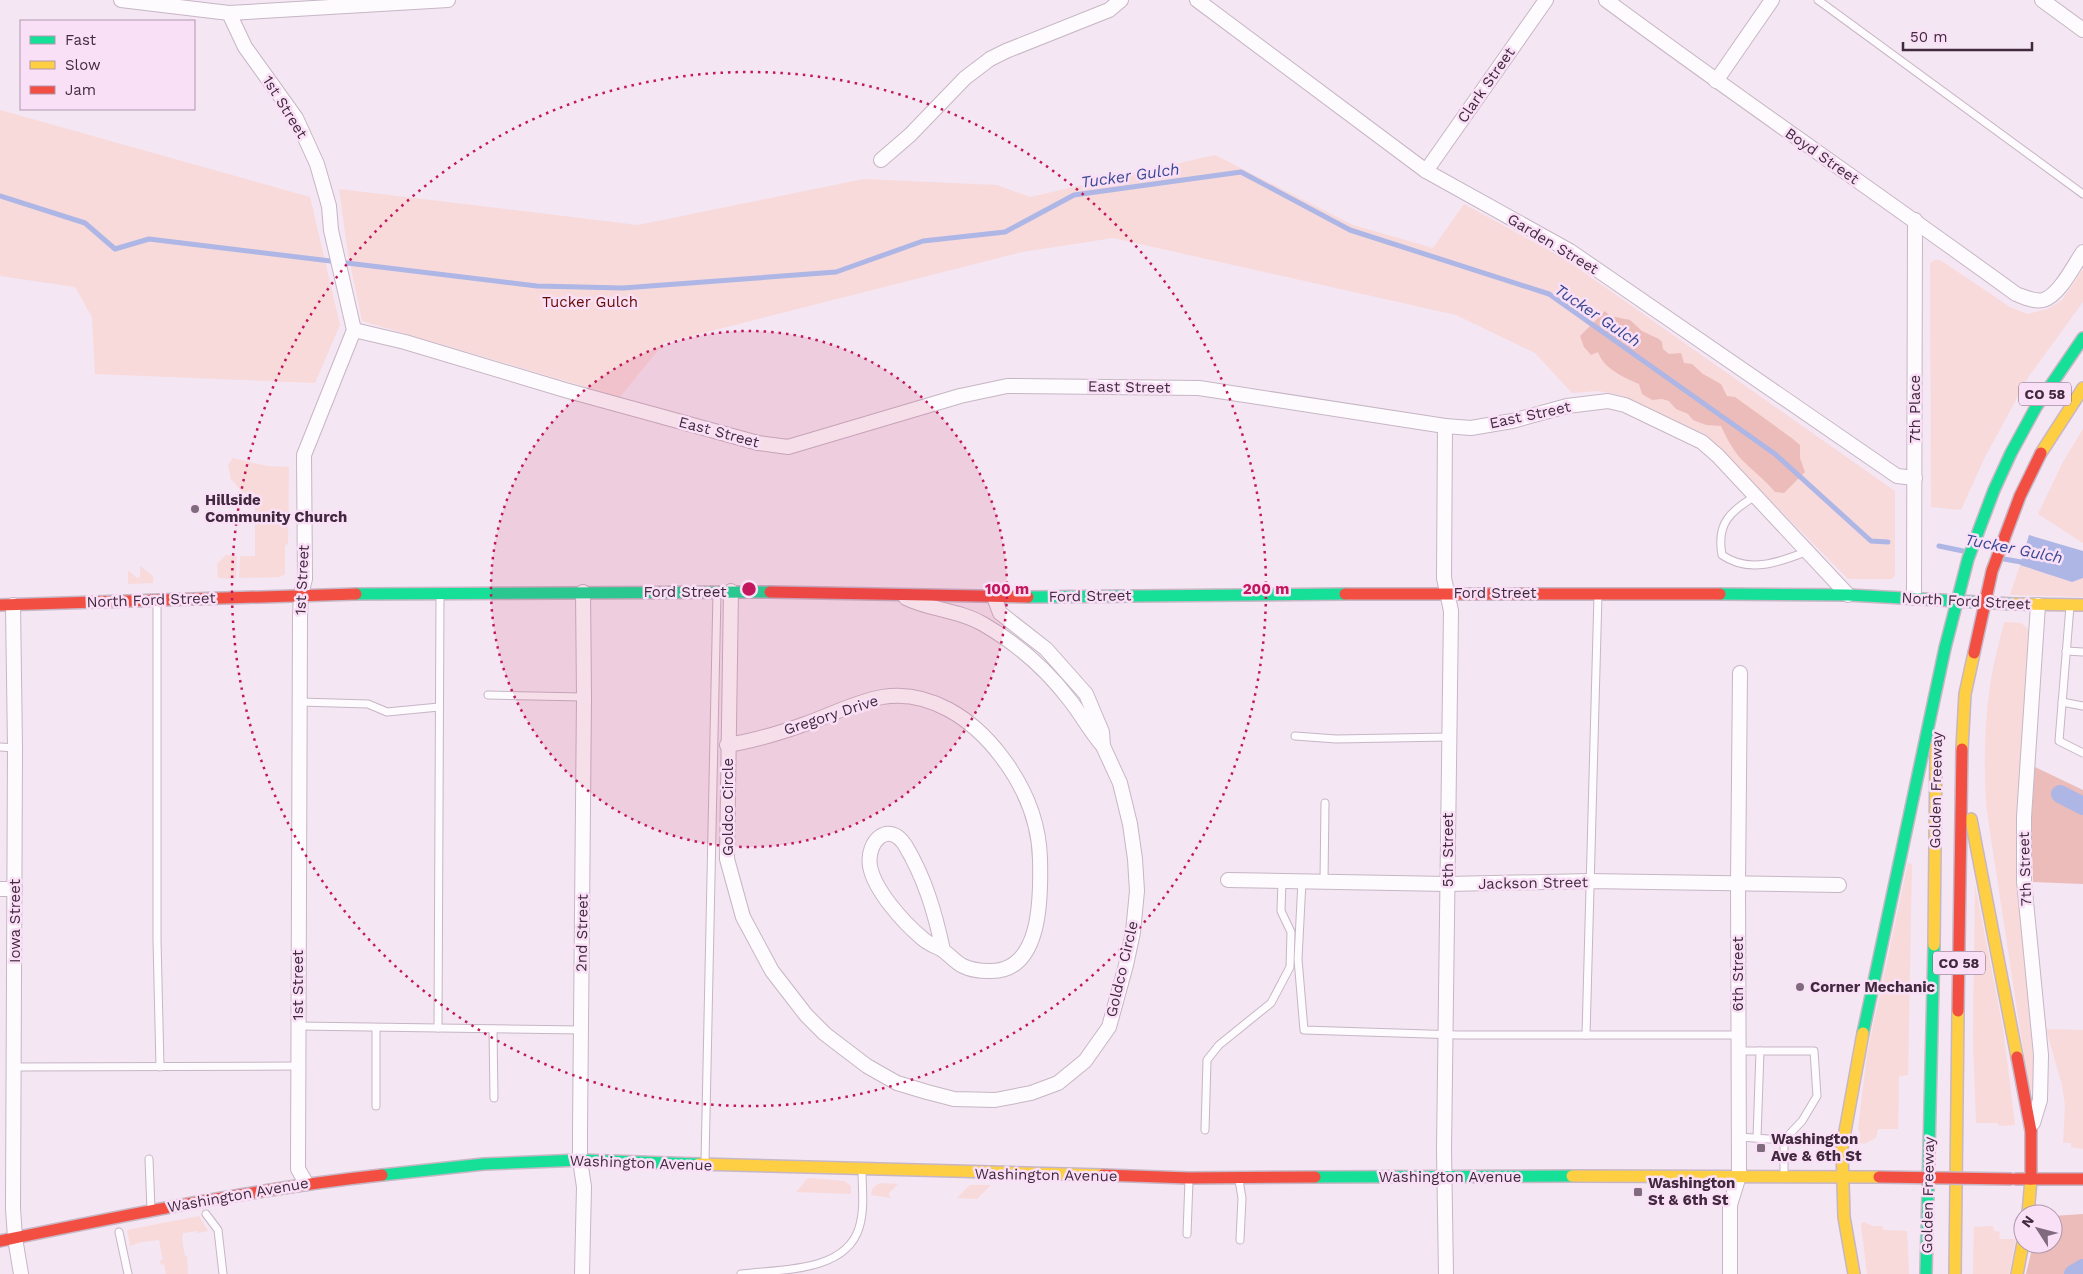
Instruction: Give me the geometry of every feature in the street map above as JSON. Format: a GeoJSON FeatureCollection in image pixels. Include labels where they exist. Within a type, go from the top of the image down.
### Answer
{"type":"FeatureCollection","features":[{"type":"Feature","properties":{"kind":"main road","name":"Golden Freeway"},"geometry":{"type":"LineString","coordinates":[[1926,1274],[1934,969],[1935,757],[1945,648],[1968,559],[1994,490],[2011,453],[2036,407],[2083,338]]}},
{"type":"Feature","properties":{"kind":"main road","name":"Golden Freeway"},"geometry":{"type":"LineString","coordinates":[[1955,1274],[1960,766],[1962,727],[1974,653],[1992,571],[2005,533],[2041,453],[2083,388]]}},
{"type":"Feature","properties":{"kind":"main road","name":"Ford Street"},"geometry":{"type":"LineString","coordinates":[[301,594],[731,591],[994,597],[1448,593],[1848,595]]}},
{"type":"Feature","properties":{"kind":"main road","name":"North Ford Street"},"geometry":{"type":"LineString","coordinates":[[7,605],[301,594]]}},
{"type":"Feature","properties":{"kind":"main road","name":"North Ford Street"},"geometry":{"type":"LineString","coordinates":[[1848,595],[2038,605],[2083,605]]}},
{"type":"Feature","properties":{"kind":"main road"},"geometry":{"type":"LineString","coordinates":[[1854,1274],[1844,1217],[1841,1176],[1842,1148],[1857,1062],[1945,648]]}},
{"type":"Feature","properties":{"kind":"main road"},"geometry":{"type":"LineString","coordinates":[[1960,766],[2031,1131],[2029,1204]]}},
{"type":"Feature","properties":{"kind":"main road","name":"Washington Avenue"},"geometry":{"type":"LineString","coordinates":[[0,1241],[151,1210],[306,1183],[484,1164],[580,1160],[862,1170],[1189,1178],[1878,1176],[2083,1179]]}},
{"type":"Feature","properties":{"kind":"main road"},"geometry":{"type":"LineString","coordinates":[[2018,1274],[2021,1254]]}},
{"type":"Feature","properties":{"kind":"street"},"geometry":{"type":"LineString","coordinates":[[121,0],[229,13],[448,0]]}},
{"type":"Feature","properties":{"kind":"street"},"geometry":{"type":"LineString","coordinates":[[881,160],[910,135],[964,78],[990,59],[1109,10],[1121,0]]}},
{"type":"Feature","properties":{"kind":"street","name":"Garden Street"},"geometry":{"type":"LineString","coordinates":[[1197,0],[1426,171],[1570,251],[1897,476],[1915,478]]}},
{"type":"Feature","properties":{"kind":"street","name":"Clark Street"},"geometry":{"type":"LineString","coordinates":[[1426,171],[1546,0]]}},
{"type":"Feature","properties":{"kind":"street","name":"Boyd Street"},"geometry":{"type":"LineString","coordinates":[[1606,0],[1716,82],[1915,220],[2016,294],[2029,299],[2043,300],[2055,293],[2083,252]]}},
{"type":"Feature","properties":{"kind":"street"},"geometry":{"type":"LineString","coordinates":[[1716,82],[1772,0]]}},
{"type":"Feature","properties":{"kind":"street"},"geometry":{"type":"LineString","coordinates":[[2042,0],[2083,30]]}},
{"type":"Feature","properties":{"kind":"street","name":"1st Street"},"geometry":{"type":"LineString","coordinates":[[229,13],[245,47],[296,118],[318,164],[329,206],[331,230],[354,330],[304,455],[297,1066],[298,1169],[306,1183]]}},
{"type":"Feature","properties":{"kind":"street","name":"7th Place"},"geometry":{"type":"LineString","coordinates":[[1914,598],[1915,220]]}},
{"type":"Feature","properties":{"kind":"street","name":"East Street"},"geometry":{"type":"LineString","coordinates":[[354,330],[405,342],[565,390],[758,443],[788,447],[960,396],[1007,386],[1199,388],[1445,426],[1472,428],[1512,421],[1567,406],[1608,401],[1625,405],[1702,442],[1718,456],[1848,595]]}},
{"type":"Feature","properties":{"kind":"street","name":"5th Street"},"geometry":{"type":"LineString","coordinates":[[1445,426],[1444,578],[1451,611],[1444,1176],[1446,1274]]}},
{"type":"Feature","properties":{"kind":"street","name":"Goldco Circle"},"geometry":{"type":"LineString","coordinates":[[731,591],[727,745],[727,859],[743,917],[772,971],[806,1015],[826,1034],[867,1066],[897,1083],[954,1099],[995,1100],[1031,1093],[1058,1083],[1085,1061],[1108,1027],[1128,957],[1133,932],[1137,891],[1136,860],[1130,824],[1120,784],[1103,746],[1053,679],[1028,655],[981,623],[963,616],[918,604],[897,594]]}},
{"type":"Feature","properties":{"kind":"street","name":"2nd Street"},"geometry":{"type":"LineString","coordinates":[[582,1274],[584,1187],[580,1160],[584,697],[583,592]]}},
{"type":"Feature","properties":{"kind":"street","name":"Goldco Circle"},"geometry":{"type":"LineString","coordinates":[[994,597],[1000,613],[1046,649],[1086,694],[1102,732],[1103,746]]}},
{"type":"Feature","properties":{"kind":"street","name":"Iowa Street"},"geometry":{"type":"LineString","coordinates":[[7,605],[15,748],[14,1238],[21,1274]]}},
{"type":"Feature","properties":{"kind":"street","name":"7th Street"},"geometry":{"type":"LineString","coordinates":[[2031,1131],[2040,1100],[2041,1055],[2024,881],[2024,816],[2038,605]]}},
{"type":"Feature","properties":{"kind":"street","name":"6th Street"},"geometry":{"type":"LineString","coordinates":[[1730,1274],[1730,1205],[1739,1176],[1738,883],[1740,673]]}},
{"type":"Feature","properties":{"kind":"street","name":"Gregory Drive"},"geometry":{"type":"LineString","coordinates":[[727,745],[748,742],[805,724],[860,702],[884,697],[906,696],[938,702],[973,726],[992,745],[1014,774],[1028,802],[1038,829],[1040,890],[1036,931],[1027,951],[1012,967],[998,971],[980,971],[963,966],[943,950],[924,940],[888,900],[876,883],[869,855],[873,842],[881,836],[890,834],[900,838],[906,847],[924,882],[935,914],[943,950]]}},
{"type":"Feature","properties":{"kind":"street","name":"Jackson Street"},"geometry":{"type":"LineString","coordinates":[[1228,880],[1448,884],[1590,881],[1839,885]]}},
{"type":"Feature","properties":{"kind":"street"},"geometry":{"type":"LineString","coordinates":[[0,888],[15,889]]}},
{"type":"Feature","properties":{"kind":"lane"},"geometry":{"type":"LineString","coordinates":[[1818,0],[2083,194]]}},
{"type":"Feature","properties":{"kind":"lane"},"geometry":{"type":"LineString","coordinates":[[1755,496],[1731,513],[1723,527],[1720,542],[1722,555],[1732,562],[1766,566],[1808,551]]}},
{"type":"Feature","properties":{"kind":"lane"},"geometry":{"type":"LineString","coordinates":[[704,1165],[716,591]]}},
{"type":"Feature","properties":{"kind":"lane"},"geometry":{"type":"LineString","coordinates":[[438,1028],[440,593]]}},
{"type":"Feature","properties":{"kind":"lane"},"geometry":{"type":"LineString","coordinates":[[1586,1035],[1598,593]]}},
{"type":"Feature","properties":{"kind":"lane"},"geometry":{"type":"LineString","coordinates":[[157,600],[157,939],[160,1067]]}},
{"type":"Feature","properties":{"kind":"lane"},"geometry":{"type":"LineString","coordinates":[[2070,606],[2059,741],[2083,753]]}},
{"type":"Feature","properties":{"kind":"lane"},"geometry":{"type":"LineString","coordinates":[[2066,651],[2083,652]]}},
{"type":"Feature","properties":{"kind":"lane"},"geometry":{"type":"LineString","coordinates":[[488,695],[584,697]]}},
{"type":"Feature","properties":{"kind":"lane"},"geometry":{"type":"LineString","coordinates":[[300,702],[368,704],[388,712],[439,707]]}},
{"type":"Feature","properties":{"kind":"lane"},"geometry":{"type":"LineString","coordinates":[[2062,702],[2083,706]]}},
{"type":"Feature","properties":{"kind":"lane"},"geometry":{"type":"LineString","coordinates":[[1295,736],[1336,739],[1449,737]]}},
{"type":"Feature","properties":{"kind":"lane"},"geometry":{"type":"LineString","coordinates":[[0,747],[15,748]]}},
{"type":"Feature","properties":{"kind":"lane"},"geometry":{"type":"LineString","coordinates":[[1324,803],[1324,881]]}},
{"type":"Feature","properties":{"kind":"lane"},"geometry":{"type":"LineString","coordinates":[[1205,1130],[1207,1060],[1218,1045],[1271,1003],[1290,967],[1291,932],[1282,911],[1282,880]]}},
{"type":"Feature","properties":{"kind":"lane"},"geometry":{"type":"LineString","coordinates":[[1302,880],[1298,959],[1304,1030],[1446,1035],[1739,1035]]}},
{"type":"Feature","properties":{"kind":"lane"},"geometry":{"type":"LineString","coordinates":[[298,1026],[581,1030]]}},
{"type":"Feature","properties":{"kind":"lane"},"geometry":{"type":"LineString","coordinates":[[376,1028],[376,1106]]}},
{"type":"Feature","properties":{"kind":"lane"},"geometry":{"type":"LineString","coordinates":[[493,1029],[494,1098]]}},
{"type":"Feature","properties":{"kind":"lane"},"geometry":{"type":"LineString","coordinates":[[1739,1051],[1814,1051],[1817,1096],[1802,1121],[1784,1140],[1784,1176]]}},
{"type":"Feature","properties":{"kind":"lane"},"geometry":{"type":"LineString","coordinates":[[1757,1138],[1760,1051]]}},
{"type":"Feature","properties":{"kind":"lane"},"geometry":{"type":"LineString","coordinates":[[15,1068],[297,1066]]}},
{"type":"Feature","properties":{"kind":"lane"},"geometry":{"type":"LineString","coordinates":[[1739,1137],[1784,1140]]}},
{"type":"Feature","properties":{"kind":"lane"},"geometry":{"type":"LineString","coordinates":[[149,1160],[151,1210]]}},
{"type":"Feature","properties":{"kind":"lane"},"geometry":{"type":"LineString","coordinates":[[741,1274],[819,1265],[845,1251],[859,1229],[862,1207],[862,1170]]}},
{"type":"Feature","properties":{"kind":"lane"},"geometry":{"type":"LineString","coordinates":[[1239,1177],[1242,1198],[1240,1240]]}},
{"type":"Feature","properties":{"kind":"lane"},"geometry":{"type":"LineString","coordinates":[[1187,1234],[1189,1178]]}},
{"type":"Feature","properties":{"kind":"lane"},"geometry":{"type":"LineString","coordinates":[[206,1214],[218,1230],[223,1274]]}},
{"type":"Feature","properties":{"kind":"lane"},"geometry":{"type":"LineString","coordinates":[[119,1232],[128,1274]]}},
{"type":"Feature","properties":{"kind":"green space"},"geometry":{"type":"Polygon","coordinates":[[[0,110],[310,197],[340,325],[315,383],[95,374],[92,317],[75,287],[0,276],[0,110]]]}},
{"type":"Feature","properties":{"kind":"green space","name":"Tucker Gulch"},"geometry":{"type":"Polygon","coordinates":[[[1215,155],[1353,225],[1433,248],[1464,204],[1565,259],[1895,491],[1895,575],[1892,579],[1848,579],[1705,434],[1621,395],[1598,391],[1572,393],[1535,353],[1456,315],[1113,238],[1022,252],[664,343],[620,397],[362,321],[348,254],[339,189],[638,225],[864,179],[997,185],[1030,197],[1215,155]]]}},
{"type":"Feature","properties":{"kind":"green space"},"geometry":{"type":"Polygon","coordinates":[[[1940,260],[2010,307],[2027,314],[2047,309],[2062,300],[2083,269],[2083,302],[2029,376],[1985,457],[1961,510],[1931,507],[1930,263],[1940,260]]]}},
{"type":"Feature","properties":{"kind":"green space"},"geometry":{"type":"Polygon","coordinates":[[[2083,429],[2083,543],[2038,514],[2063,462],[2083,429]]]}},
{"type":"Feature","properties":{"kind":"green space"},"geometry":{"type":"Polygon","coordinates":[[[233,458],[267,466],[289,467],[288,544],[285,545],[285,574],[280,577],[239,578],[240,556],[255,556],[255,494],[243,493],[231,479],[228,465],[233,458]]]}},
{"type":"Feature","properties":{"kind":"green space"},"geometry":{"type":"Polygon","coordinates":[[[226,555],[237,556],[235,579],[218,578],[217,564],[226,555]]]}},
{"type":"Feature","properties":{"kind":"green space"},"geometry":{"type":"Polygon","coordinates":[[[2020,565],[2072,582],[2083,578],[2083,597],[2010,595],[2020,565]]]}},
{"type":"Feature","properties":{"kind":"green space"},"geometry":{"type":"Polygon","coordinates":[[[140,566],[153,576],[153,583],[128,584],[128,570],[137,578],[140,577],[140,566]]]}},
{"type":"Feature","properties":{"kind":"green space"},"geometry":{"type":"Polygon","coordinates":[[[2004,622],[2021,623],[2028,629],[2026,692],[2016,829],[2017,868],[2035,1079],[2030,1096],[1986,805],[1985,746],[1988,701],[2004,622]]]}},
{"type":"Feature","properties":{"kind":"green space"},"geometry":{"type":"Polygon","coordinates":[[[1908,863],[1912,864],[1908,1075],[1899,1076],[1898,1129],[1878,1129],[1876,1138],[1864,1144],[1860,1143],[1858,1129],[1867,1054],[1908,863]]]}},
{"type":"Feature","properties":{"kind":"green space"},"geometry":{"type":"Polygon","coordinates":[[[1975,885],[2003,1028],[2015,1125],[1999,1126],[1998,1123],[1976,1123],[1973,1036],[1975,885]]]}},
{"type":"Feature","properties":{"kind":"green space"},"geometry":{"type":"Polygon","coordinates":[[[2046,1029],[2083,1030],[2083,1149],[2071,1147],[2071,1143],[2063,1143],[2065,1106],[2062,1085],[2046,1029]]]}},
{"type":"Feature","properties":{"kind":"green space"},"geometry":{"type":"Polygon","coordinates":[[[808,1178],[844,1181],[851,1186],[851,1194],[796,1192],[808,1178]]]}},
{"type":"Feature","properties":{"kind":"green space"},"geometry":{"type":"Polygon","coordinates":[[[882,1183],[898,1184],[888,1194],[891,1198],[871,1195],[874,1187],[882,1183]]]}},
{"type":"Feature","properties":{"kind":"green space"},"geometry":{"type":"Polygon","coordinates":[[[970,1185],[991,1185],[977,1199],[957,1198],[970,1185]]]}},
{"type":"Feature","properties":{"kind":"green space"},"geometry":{"type":"Polygon","coordinates":[[[199,1216],[208,1231],[183,1233],[182,1236],[185,1256],[187,1256],[188,1274],[166,1274],[164,1264],[161,1265],[160,1261],[163,1260],[159,1240],[141,1242],[130,1246],[127,1230],[199,1216]]]}},
{"type":"Feature","properties":{"kind":"green space"},"geometry":{"type":"Polygon","coordinates":[[[1864,1222],[1873,1226],[1882,1226],[1883,1230],[1907,1231],[1909,1274],[1867,1274],[1861,1224],[1864,1222]]]}},
{"type":"Feature","properties":{"kind":"green space"},"geometry":{"type":"Polygon","coordinates":[[[1993,1226],[1994,1231],[2000,1232],[1999,1239],[2013,1239],[2013,1254],[2009,1274],[1973,1274],[1974,1227],[1993,1226]]]}},
{"type":"Feature","properties":{"kind":"shaded area"},"geometry":{"type":"Polygon","coordinates":[[[1605,311],[1610,316],[1630,320],[1642,331],[1659,339],[1662,342],[1663,349],[1669,354],[1681,353],[1684,363],[1692,364],[1703,374],[1721,384],[1727,396],[1735,397],[1793,439],[1800,445],[1800,458],[1805,472],[1784,493],[1775,492],[1738,455],[1721,426],[1706,425],[1693,420],[1688,414],[1676,409],[1669,401],[1662,399],[1652,400],[1642,394],[1639,384],[1609,368],[1598,352],[1591,355],[1584,347],[1580,336],[1605,311]]]}},
{"type":"Feature","properties":{"kind":"shaded area"},"geometry":{"type":"Polygon","coordinates":[[[2035,767],[2083,790],[2083,884],[2033,882],[2031,826],[2035,767]]]}},
{"type":"Feature","properties":{"kind":"shaded area"},"geometry":{"type":"Polygon","coordinates":[[[2083,1214],[2083,1274],[2026,1274],[2031,1254],[2063,1254],[2063,1215],[2083,1214]]]}},
{"type":"Feature","properties":{"kind":"water","name":"Tucker Gulch"},"geometry":{"type":"Polygon","coordinates":[[[2029,535],[2083,551],[2083,578],[2072,582],[2020,565],[2029,535]]]}},
{"type":"Feature","properties":{"kind":"waterway","name":"Tucker Gulch"},"geometry":{"type":"LineString","coordinates":[[0,196],[85,223],[115,249],[149,239],[537,286],[623,288],[836,272],[923,241],[1005,232],[1074,195],[1241,172],[1350,230],[1549,294],[1775,454],[1871,541],[1888,542]]}},
{"type":"Feature","properties":{"kind":"waterway","name":"Tucker Gulch"},"geometry":{"type":"LineString","coordinates":[[1939,546],[1963,551]]}},
{"type":"Feature","properties":{"kind":"waterway","name":"Tucker Gulch"},"geometry":{"type":"LineString","coordinates":[[2004,559],[2027,563]]}},
{"type":"Feature","properties":{"kind":"waterway"},"geometry":{"type":"LineString","coordinates":[[2060,794],[2083,806]]}},
{"type":"Feature","properties":{"kind":"waterway"},"geometry":{"type":"LineString","coordinates":[[2073,1274],[2083,1268]]}},
{"type":"Feature","properties":{"kind":"traffic: fast"},"geometry":{"type":"LineString","coordinates":[[2011,453],[2036,407],[2083,338]]}},
{"type":"Feature","properties":{"kind":"traffic: fast"},"geometry":{"type":"LineString","coordinates":[[1945,648],[1968,559],[1994,490],[2011,453]]}},
{"type":"Feature","properties":{"kind":"traffic: fast"},"geometry":{"type":"LineString","coordinates":[[356,594],[770,592]]}},
{"type":"Feature","properties":{"kind":"traffic: fast"},"geometry":{"type":"LineString","coordinates":[[1028,597],[1345,594]]}},
{"type":"Feature","properties":{"kind":"traffic: fast"},"geometry":{"type":"LineString","coordinates":[[1720,594],[1848,595],[2013,604]]}},
{"type":"Feature","properties":{"kind":"traffic: fast"},"geometry":{"type":"LineString","coordinates":[[1863,1033],[1945,648]]}},
{"type":"Feature","properties":{"kind":"traffic: fast"},"geometry":{"type":"LineString","coordinates":[[1926,1274],[1934,945]]}},
{"type":"Feature","properties":{"kind":"traffic: fast"},"geometry":{"type":"LineString","coordinates":[[382,1175],[484,1164],[580,1160],[699,1164]]}},
{"type":"Feature","properties":{"kind":"traffic: fast"},"geometry":{"type":"LineString","coordinates":[[1315,1177],[1572,1176]]}},
{"type":"Feature","properties":{"kind":"traffic: slow"},"geometry":{"type":"LineString","coordinates":[[2041,453],[2083,388]]}},
{"type":"Feature","properties":{"kind":"traffic: slow"},"geometry":{"type":"LineString","coordinates":[[2013,604],[2083,605]]}},
{"type":"Feature","properties":{"kind":"traffic: slow"},"geometry":{"type":"LineString","coordinates":[[1962,749],[1965,694],[1974,653]]}},
{"type":"Feature","properties":{"kind":"traffic: slow"},"geometry":{"type":"LineString","coordinates":[[1934,945],[1936,747]]}},
{"type":"Feature","properties":{"kind":"traffic: slow"},"geometry":{"type":"LineString","coordinates":[[1971,819],[2017,1057]]}},
{"type":"Feature","properties":{"kind":"traffic: slow"},"geometry":{"type":"LineString","coordinates":[[1955,1274],[1958,1011]]}},
{"type":"Feature","properties":{"kind":"traffic: slow"},"geometry":{"type":"LineString","coordinates":[[1854,1274],[1844,1217],[1842,1148],[1863,1033]]}},
{"type":"Feature","properties":{"kind":"traffic: slow"},"geometry":{"type":"LineString","coordinates":[[699,1164],[1103,1175]]}},
{"type":"Feature","properties":{"kind":"traffic: slow"},"geometry":{"type":"LineString","coordinates":[[1572,1176],[1879,1177]]}},
{"type":"Feature","properties":{"kind":"traffic: slow"},"geometry":{"type":"LineString","coordinates":[[2029,1204],[2031,1179]]}},
{"type":"Feature","properties":{"kind":"traffic: slow"},"geometry":{"type":"LineString","coordinates":[[2017,1274],[2021,1254]]}},
{"type":"Feature","properties":{"kind":"traffic: jam"},"geometry":{"type":"LineString","coordinates":[[1974,653],[1992,571],[2020,496],[2041,453]]}},
{"type":"Feature","properties":{"kind":"traffic: jam"},"geometry":{"type":"LineString","coordinates":[[770,592],[1028,597]]}},
{"type":"Feature","properties":{"kind":"traffic: jam"},"geometry":{"type":"LineString","coordinates":[[0,605],[356,594]]}},
{"type":"Feature","properties":{"kind":"traffic: jam"},"geometry":{"type":"LineString","coordinates":[[1345,594],[1720,594]]}},
{"type":"Feature","properties":{"kind":"traffic: jam"},"geometry":{"type":"LineString","coordinates":[[1958,1011],[1962,749]]}},
{"type":"Feature","properties":{"kind":"traffic: jam"},"geometry":{"type":"LineString","coordinates":[[2017,1057],[2031,1131]]}},
{"type":"Feature","properties":{"kind":"traffic: jam"},"geometry":{"type":"LineString","coordinates":[[2031,1131],[2031,1179]]}},
{"type":"Feature","properties":{"kind":"traffic: jam"},"geometry":{"type":"LineString","coordinates":[[0,1241],[238,1195],[382,1175]]}},
{"type":"Feature","properties":{"kind":"traffic: jam"},"geometry":{"type":"LineString","coordinates":[[1103,1175],[1189,1178],[1315,1177]]}},
{"type":"Feature","properties":{"kind":"traffic: jam"},"geometry":{"type":"LineString","coordinates":[[1879,1177],[2012,1179]]}},
{"type":"Feature","properties":{"kind":"traffic: jam"},"geometry":{"type":"LineString","coordinates":[[2016,1179],[2083,1179]]}},
{"type":"Feature","properties":{"kind":"place","name":"Hillside Community Church"},"geometry":{"type":"Point","coordinates":[195,509]}},
{"type":"Feature","properties":{"kind":"place","name":"Corner Mechanic"},"geometry":{"type":"Point","coordinates":[1800,987]}},
{"type":"Feature","properties":{"kind":"place","name":"Washington Ave & 6th St"},"geometry":{"type":"Point","coordinates":[1761,1148]}},
{"type":"Feature","properties":{"kind":"place","name":"Washington St & 6th St"},"geometry":{"type":"Point","coordinates":[1638,1192]}}]}
